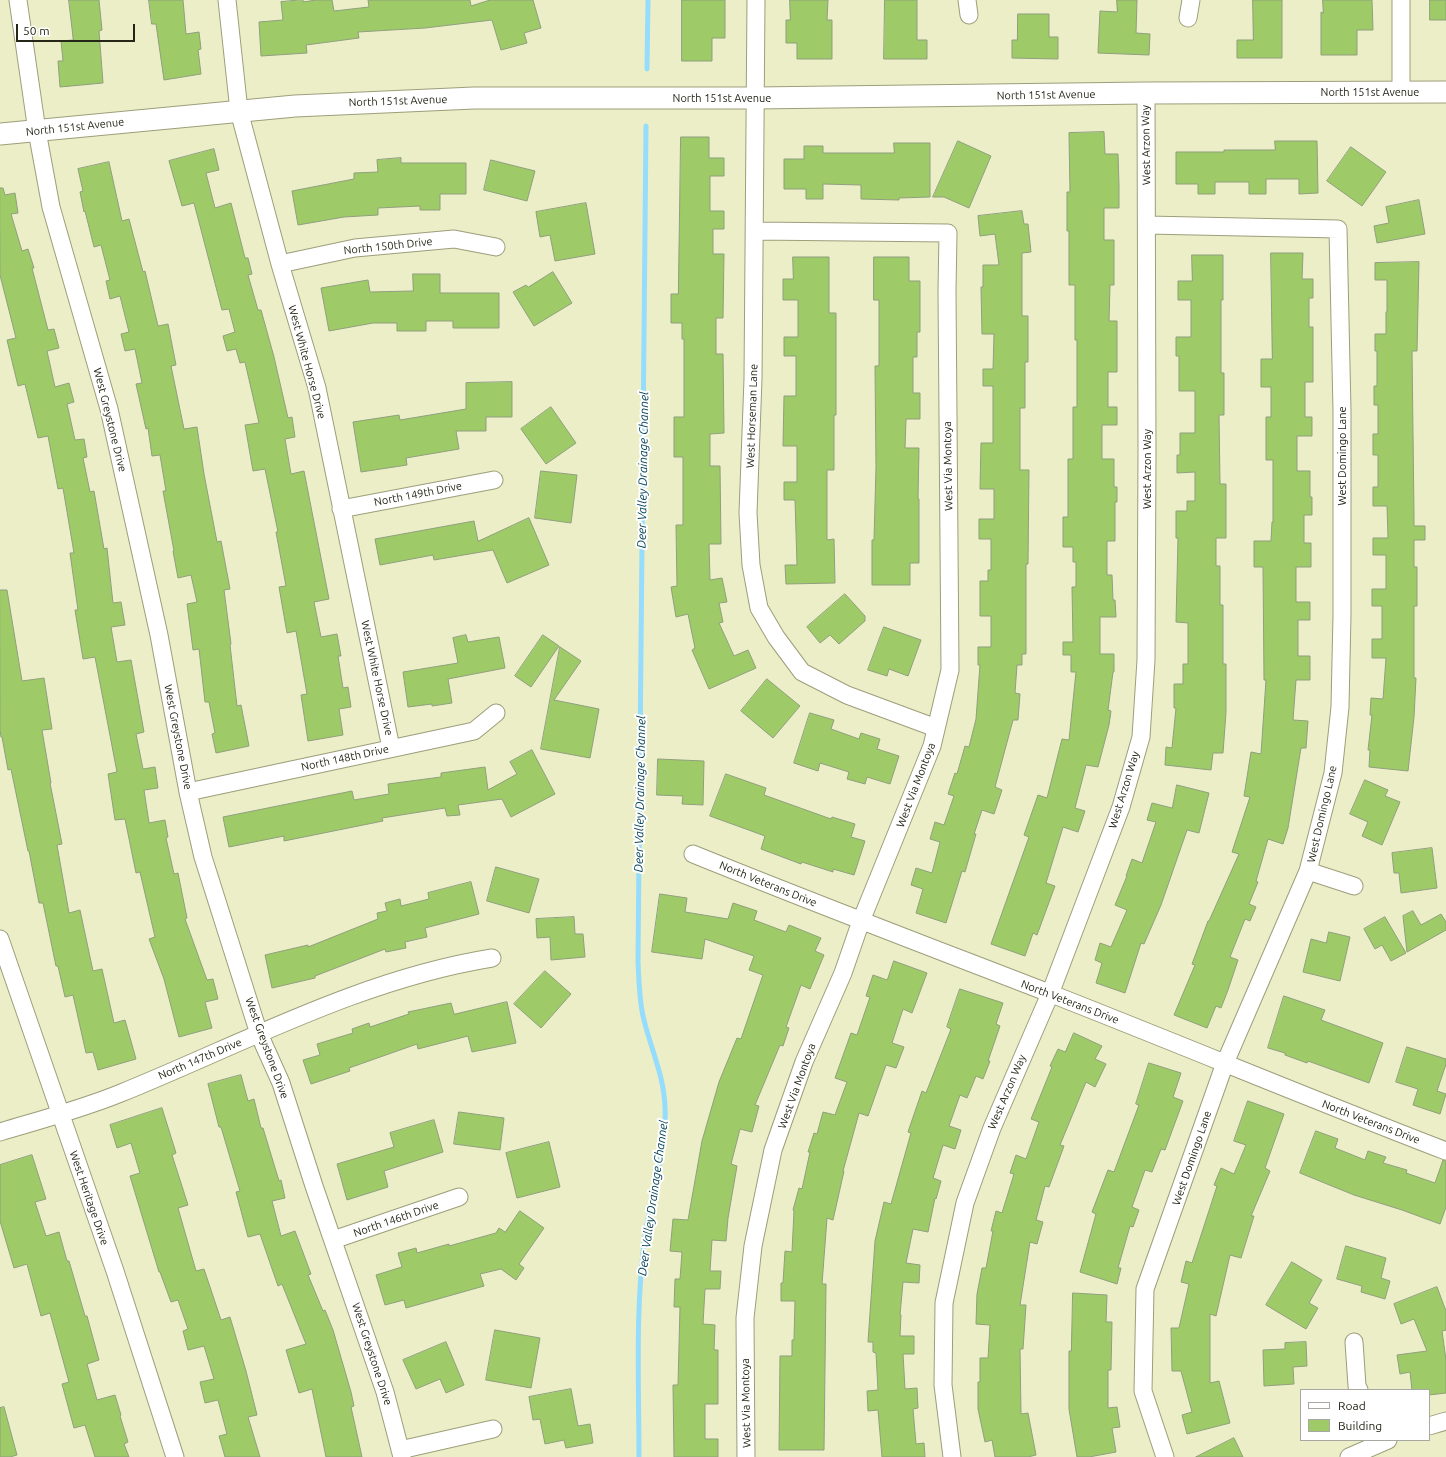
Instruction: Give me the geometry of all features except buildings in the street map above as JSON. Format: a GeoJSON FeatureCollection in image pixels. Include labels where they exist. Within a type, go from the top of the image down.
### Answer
{"type":"FeatureCollection","features":[{"type":"Feature","properties":{"kind":"street","name":"West Greystone Drive"},"geometry":{"type":"LineString","coordinates":[[18,0],[37,131],[52,207],[110,410],[159,635],[188,792],[203,857],[259,1034],[281,1083],[314,1186],[385,1392],[401,1454]]}},
{"type":"Feature","properties":{"kind":"street","name":"West White Horse Drive"},"geometry":{"type":"LineString","coordinates":[[227,0],[237,77],[239,111],[280,264],[317,388],[391,748]]}},
{"type":"Feature","properties":{"kind":"street","name":"West Horseman Lane"},"geometry":{"type":"LineString","coordinates":[[756,0],[753,379],[748,513],[751,565],[759,608],[776,637],[802,672],[847,695],[936,728]]}},
{"type":"Feature","properties":{"kind":"street"},"geometry":{"type":"LineString","coordinates":[[1188,18],[1191,0]]}},
{"type":"Feature","properties":{"kind":"street"},"geometry":{"type":"LineString","coordinates":[[1401,0],[1401,92]]}},
{"type":"Feature","properties":{"kind":"street","name":"North 151st Avenue"},"geometry":{"type":"LineString","coordinates":[[0,134],[295,106],[373,101],[474,98],[755,98],[1146,93],[1446,92]]}},
{"type":"Feature","properties":{"kind":"street","name":"West Arzon Way"},"geometry":{"type":"LineString","coordinates":[[952,1457],[943,1385],[944,1303],[965,1203],[992,1128],[1050,994],[1121,807],[1141,737],[1146,660],[1146,93]]}},
{"type":"Feature","properties":{"kind":"street","name":"West Domingo Lane"},"geometry":{"type":"LineString","coordinates":[[1147,225],[1338,229],[1342,411],[1342,615],[1340,707],[1333,773],[1308,871],[1225,1063],[1145,1289],[1143,1391],[1165,1457]]}},
{"type":"Feature","properties":{"kind":"street","name":"West Via Montoya"},"geometry":{"type":"LineString","coordinates":[[746,1457],[745,1318],[753,1246],[772,1157],[804,1062],[843,973],[862,921],[932,746],[950,670],[947,299],[948,233],[755,231]]}},
{"type":"Feature","properties":{"kind":"street","name":"North 150th Drive"},"geometry":{"type":"LineString","coordinates":[[280,264],[355,248],[454,239],[496,247]]}},
{"type":"Feature","properties":{"kind":"street","name":"North 149th Drive"},"geometry":{"type":"LineString","coordinates":[[341,509],[494,480]]}},
{"type":"Feature","properties":{"kind":"street","name":"North 148th Drive"},"geometry":{"type":"LineString","coordinates":[[188,792],[474,731],[496,713]]}},
{"type":"Feature","properties":{"kind":"street","name":"North Veterans Drive"},"geometry":{"type":"LineString","coordinates":[[693,854],[1446,1151]]}},
{"type":"Feature","properties":{"kind":"street","name":"West Domingo Lane"},"geometry":{"type":"LineString","coordinates":[[1308,871],[1354,886]]}},
{"type":"Feature","properties":{"kind":"street","name":"West Heritage Drive"},"geometry":{"type":"LineString","coordinates":[[0,939],[115,1271],[175,1457]]}},
{"type":"Feature","properties":{"kind":"street","name":"North 147th Drive"},"geometry":{"type":"LineString","coordinates":[[0,1132],[119,1094],[259,1034],[373,988],[460,963],[492,958]]}},
{"type":"Feature","properties":{"kind":"street","name":"North 146th Drive"},"geometry":{"type":"LineString","coordinates":[[333,1240],[459,1197]]}},
{"type":"Feature","properties":{"kind":"street"},"geometry":{"type":"LineString","coordinates":[[1354,1342],[1359,1389]]}},
{"type":"Feature","properties":{"kind":"street"},"geometry":{"type":"LineString","coordinates":[[1430,1426],[1446,1421]]}},
{"type":"Feature","properties":{"kind":"street"},"geometry":{"type":"LineString","coordinates":[[401,1454],[493,1429]]}},
{"type":"Feature","properties":{"kind":"street"},"geometry":{"type":"LineString","coordinates":[[1349,1457],[1384,1441]]}},
{"type":"Feature","properties":{"kind":"waterway","name":"Deer Valley Drainage Channel"},"geometry":{"type":"LineString","coordinates":[[647,69],[648,0]]}},
{"type":"Feature","properties":{"kind":"waterway","name":"Deer Valley Drainage Channel"},"geometry":{"type":"LineString","coordinates":[[639,1457],[638,1346],[642,1263],[645,1236],[664,1140],[665,1123],[665,1107],[662,1084],[642,1009],[639,989],[638,962],[646,126]]}}]}
